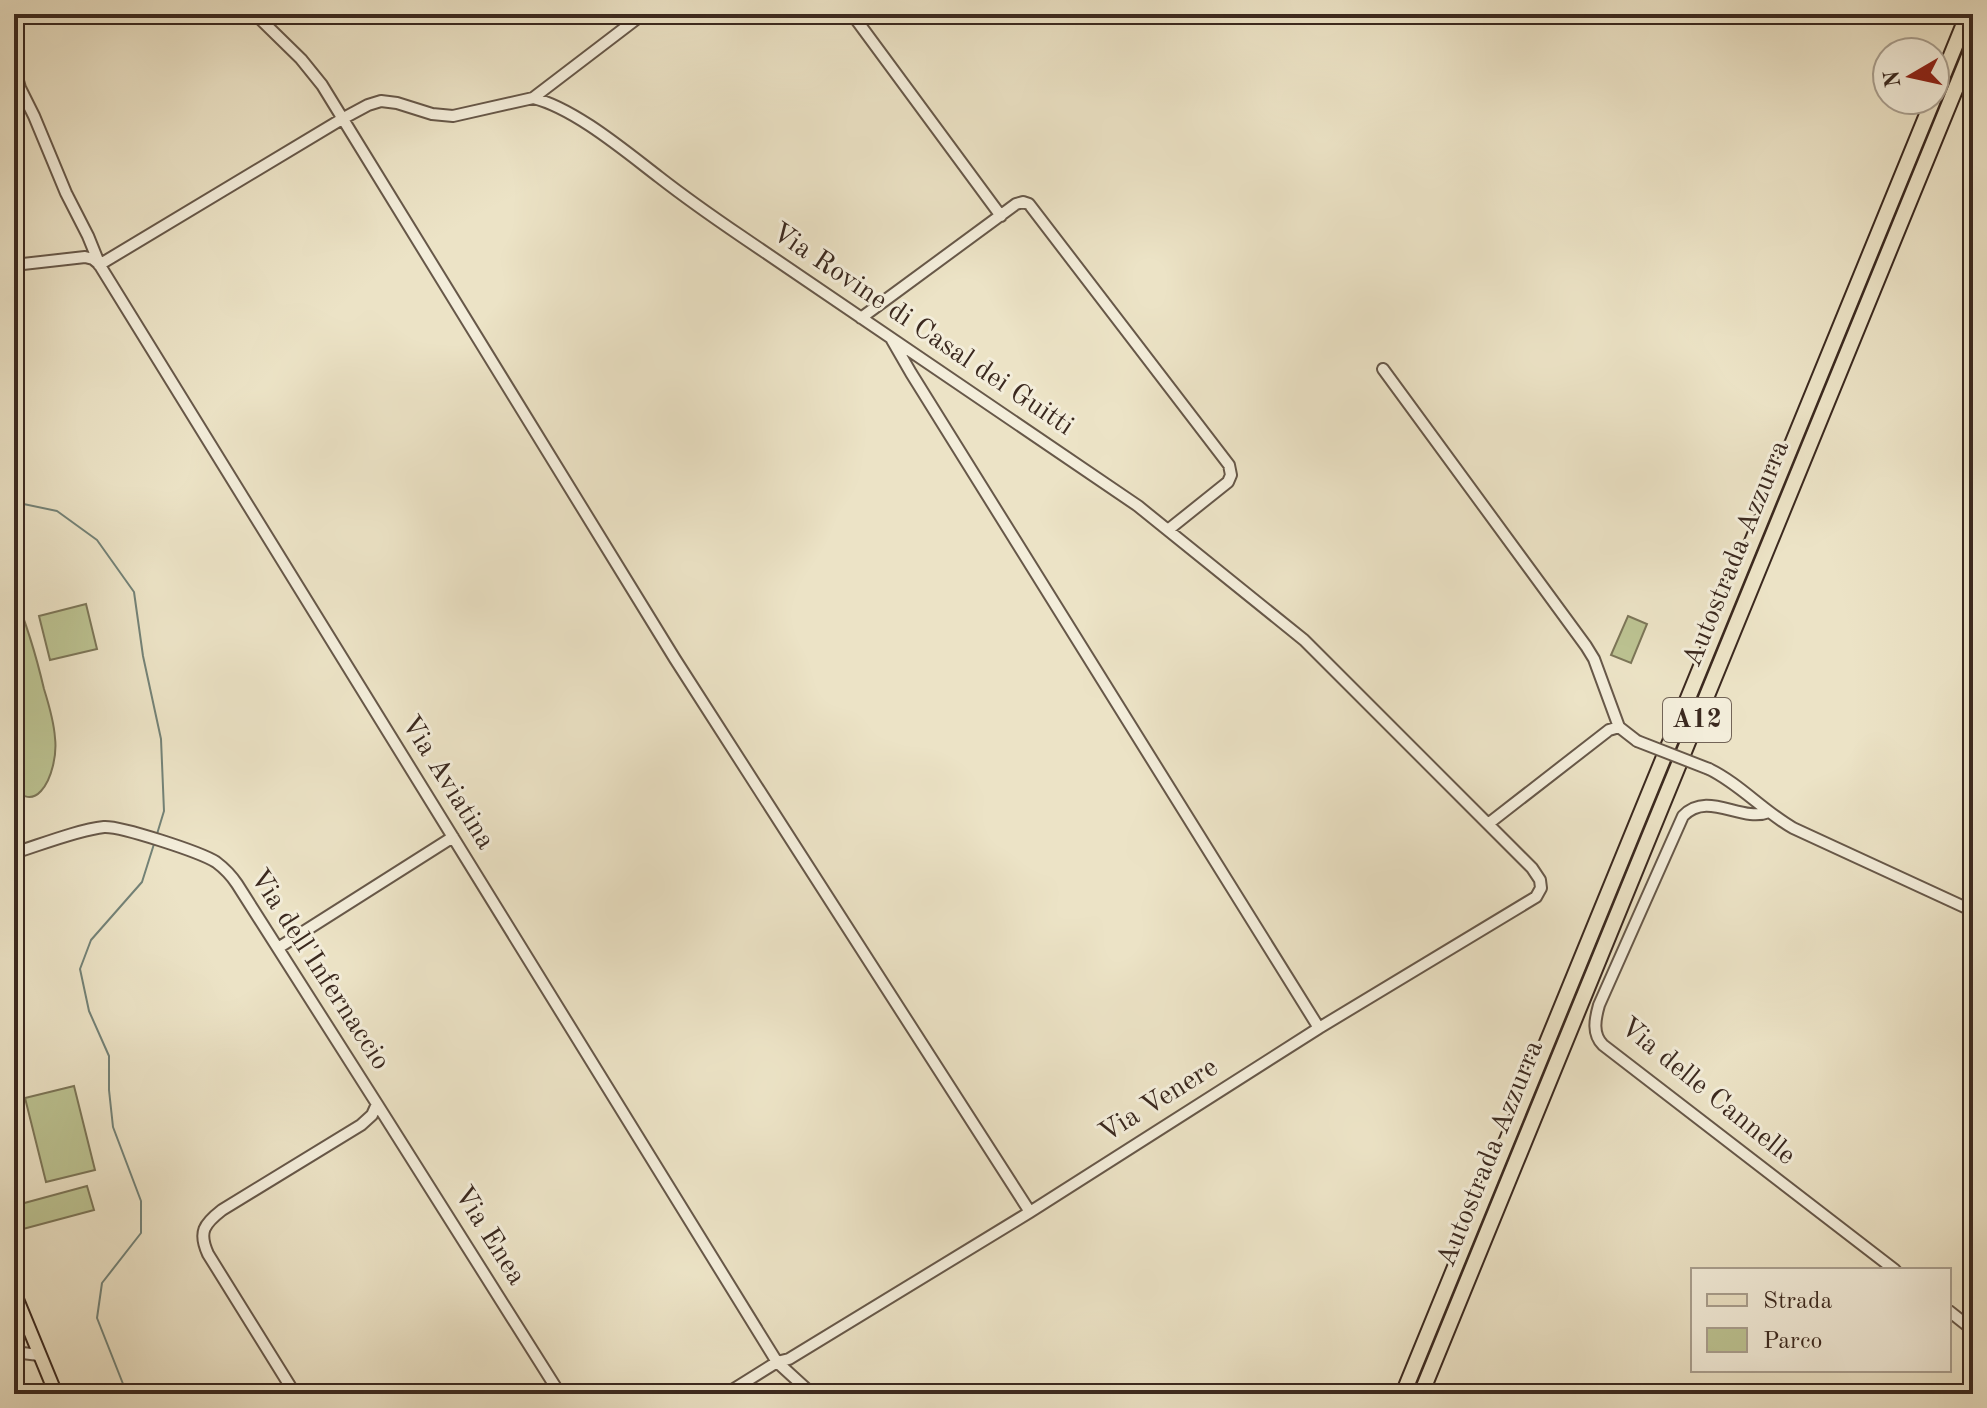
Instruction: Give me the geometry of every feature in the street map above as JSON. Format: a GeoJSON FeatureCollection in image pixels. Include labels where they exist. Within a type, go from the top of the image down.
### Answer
{"type":"FeatureCollection","features":[{"type":"Feature","properties":{"kind":"highway","name":"Autostrada Azzurra"},"geometry":{"type":"LineString","coordinates":[[1951,56],[1968,14]]}},
{"type":"Feature","properties":{"kind":"highway","name":"Autostrada Azzurra"},"geometry":{"type":"LineString","coordinates":[[1421,1394],[1973,46]]}},
{"type":"Feature","properties":{"kind":"highway","name":"Autostrada Azzurra"},"geometry":{"type":"LineString","coordinates":[[1403,1394],[1927,116]]}},
{"type":"Feature","properties":{"kind":"main road"},"geometry":{"type":"LineString","coordinates":[[14,1292],[56,1394]]}},
{"type":"Feature","properties":{"kind":"street"},"geometry":{"type":"LineString","coordinates":[[255,14],[308,67],[342,119],[675,659],[1030,1212]]}},
{"type":"Feature","properties":{"kind":"street"},"geometry":{"type":"LineString","coordinates":[[14,265],[85,257],[99,265],[368,105],[381,101],[397,103],[432,114],[453,116],[533,98],[643,14]]}},
{"type":"Feature","properties":{"kind":"street"},"geometry":{"type":"LineString","coordinates":[[852,14],[1001,216]]}},
{"type":"Feature","properties":{"kind":"street","name":"Via Aviatina"},"geometry":{"type":"LineString","coordinates":[[14,67],[20,88],[99,265],[777,1362],[812,1394]]}},
{"type":"Feature","properties":{"kind":"street","name":"Via Rovine di Casal dei Guitti"},"geometry":{"type":"LineString","coordinates":[[533,98],[555,105],[608,138],[681,194],[1124,495],[1311,646],[1488,824]]}},
{"type":"Feature","properties":{"kind":"street"},"geometry":{"type":"LineString","coordinates":[[861,318],[1017,203],[1029,204],[1229,465],[1231,475],[1228,482],[1168,530]]}},
{"type":"Feature","properties":{"kind":"street"},"geometry":{"type":"LineString","coordinates":[[891,338],[1319,1028]]}},
{"type":"Feature","properties":{"kind":"street"},"geometry":{"type":"LineString","coordinates":[[1383,369],[1586,646],[1594,659],[1619,727],[1637,741],[1709,769],[1731,781],[1769,812],[1799,831],[1973,911]]}},
{"type":"Feature","properties":{"kind":"street"},"geometry":{"type":"LineString","coordinates":[[1488,824],[1603,735],[1619,727]]}},
{"type":"Feature","properties":{"kind":"street","name":"Via delle Cannelle"},"geometry":{"type":"LineString","coordinates":[[1769,812],[1752,814],[1703,805],[1688,810],[1681,818],[1599,1005],[1596,1035],[1603,1045],[1892,1268]]}},
{"type":"Feature","properties":{"kind":"street","name":"Via Venere"},"geometry":{"type":"LineString","coordinates":[[726,1394],[1030,1212],[1319,1028],[1531,900],[1540,893],[1541,884],[1532,868],[1488,824]]}},
{"type":"Feature","properties":{"kind":"street","name":"Via dell'Infernaccio"},"geometry":{"type":"LineString","coordinates":[[14,853],[102,828],[115,828],[204,855],[223,868],[237,884],[377,1104],[361,1125],[222,1210],[204,1229],[203,1241],[208,1254],[295,1394]]}},
{"type":"Feature","properties":{"kind":"street"},"geometry":{"type":"LineString","coordinates":[[278,948],[453,837]]}},
{"type":"Feature","properties":{"kind":"street","name":"Via Enea"},"geometry":{"type":"LineString","coordinates":[[377,1104],[560,1394]]}},
{"type":"Feature","properties":{"kind":"street"},"geometry":{"type":"LineString","coordinates":[[1951,1313],[1973,1330]]}},
{"type":"Feature","properties":{"kind":"street"},"geometry":{"type":"LineString","coordinates":[[14,1352],[39,1355]]}},
{"type":"Feature","properties":{"kind":"green space"},"geometry":{"type":"Polygon","coordinates":[[[14,594],[35,653],[55,738],[51,773],[41,791],[31,797],[14,790],[14,594]]]}},
{"type":"Feature","properties":{"kind":"green space"},"geometry":{"type":"Polygon","coordinates":[[[86,604],[97,649],[50,660],[39,616],[86,604]]]}},
{"type":"Feature","properties":{"kind":"green space"},"geometry":{"type":"Polygon","coordinates":[[[1628,616],[1647,624],[1631,663],[1611,655],[1628,616]]]}},
{"type":"Feature","properties":{"kind":"green space"},"geometry":{"type":"Polygon","coordinates":[[[74,1086],[95,1170],[46,1182],[25,1098],[74,1086]]]}},
{"type":"Feature","properties":{"kind":"green space"},"geometry":{"type":"Polygon","coordinates":[[[87,1186],[94,1210],[23,1229],[17,1205],[87,1186]]]}},
{"type":"Feature","properties":{"kind":"waterway"},"geometry":{"type":"LineString","coordinates":[[14,502],[57,511],[97,540],[134,592],[143,656],[161,739],[164,811],[157,834]]}},
{"type":"Feature","properties":{"kind":"waterway"},"geometry":{"type":"LineString","coordinates":[[127,1394],[97,1318],[102,1283],[141,1233],[141,1201],[113,1127],[109,1056],[89,1011],[80,969],[91,940],[142,882],[154,844]]}}]}
